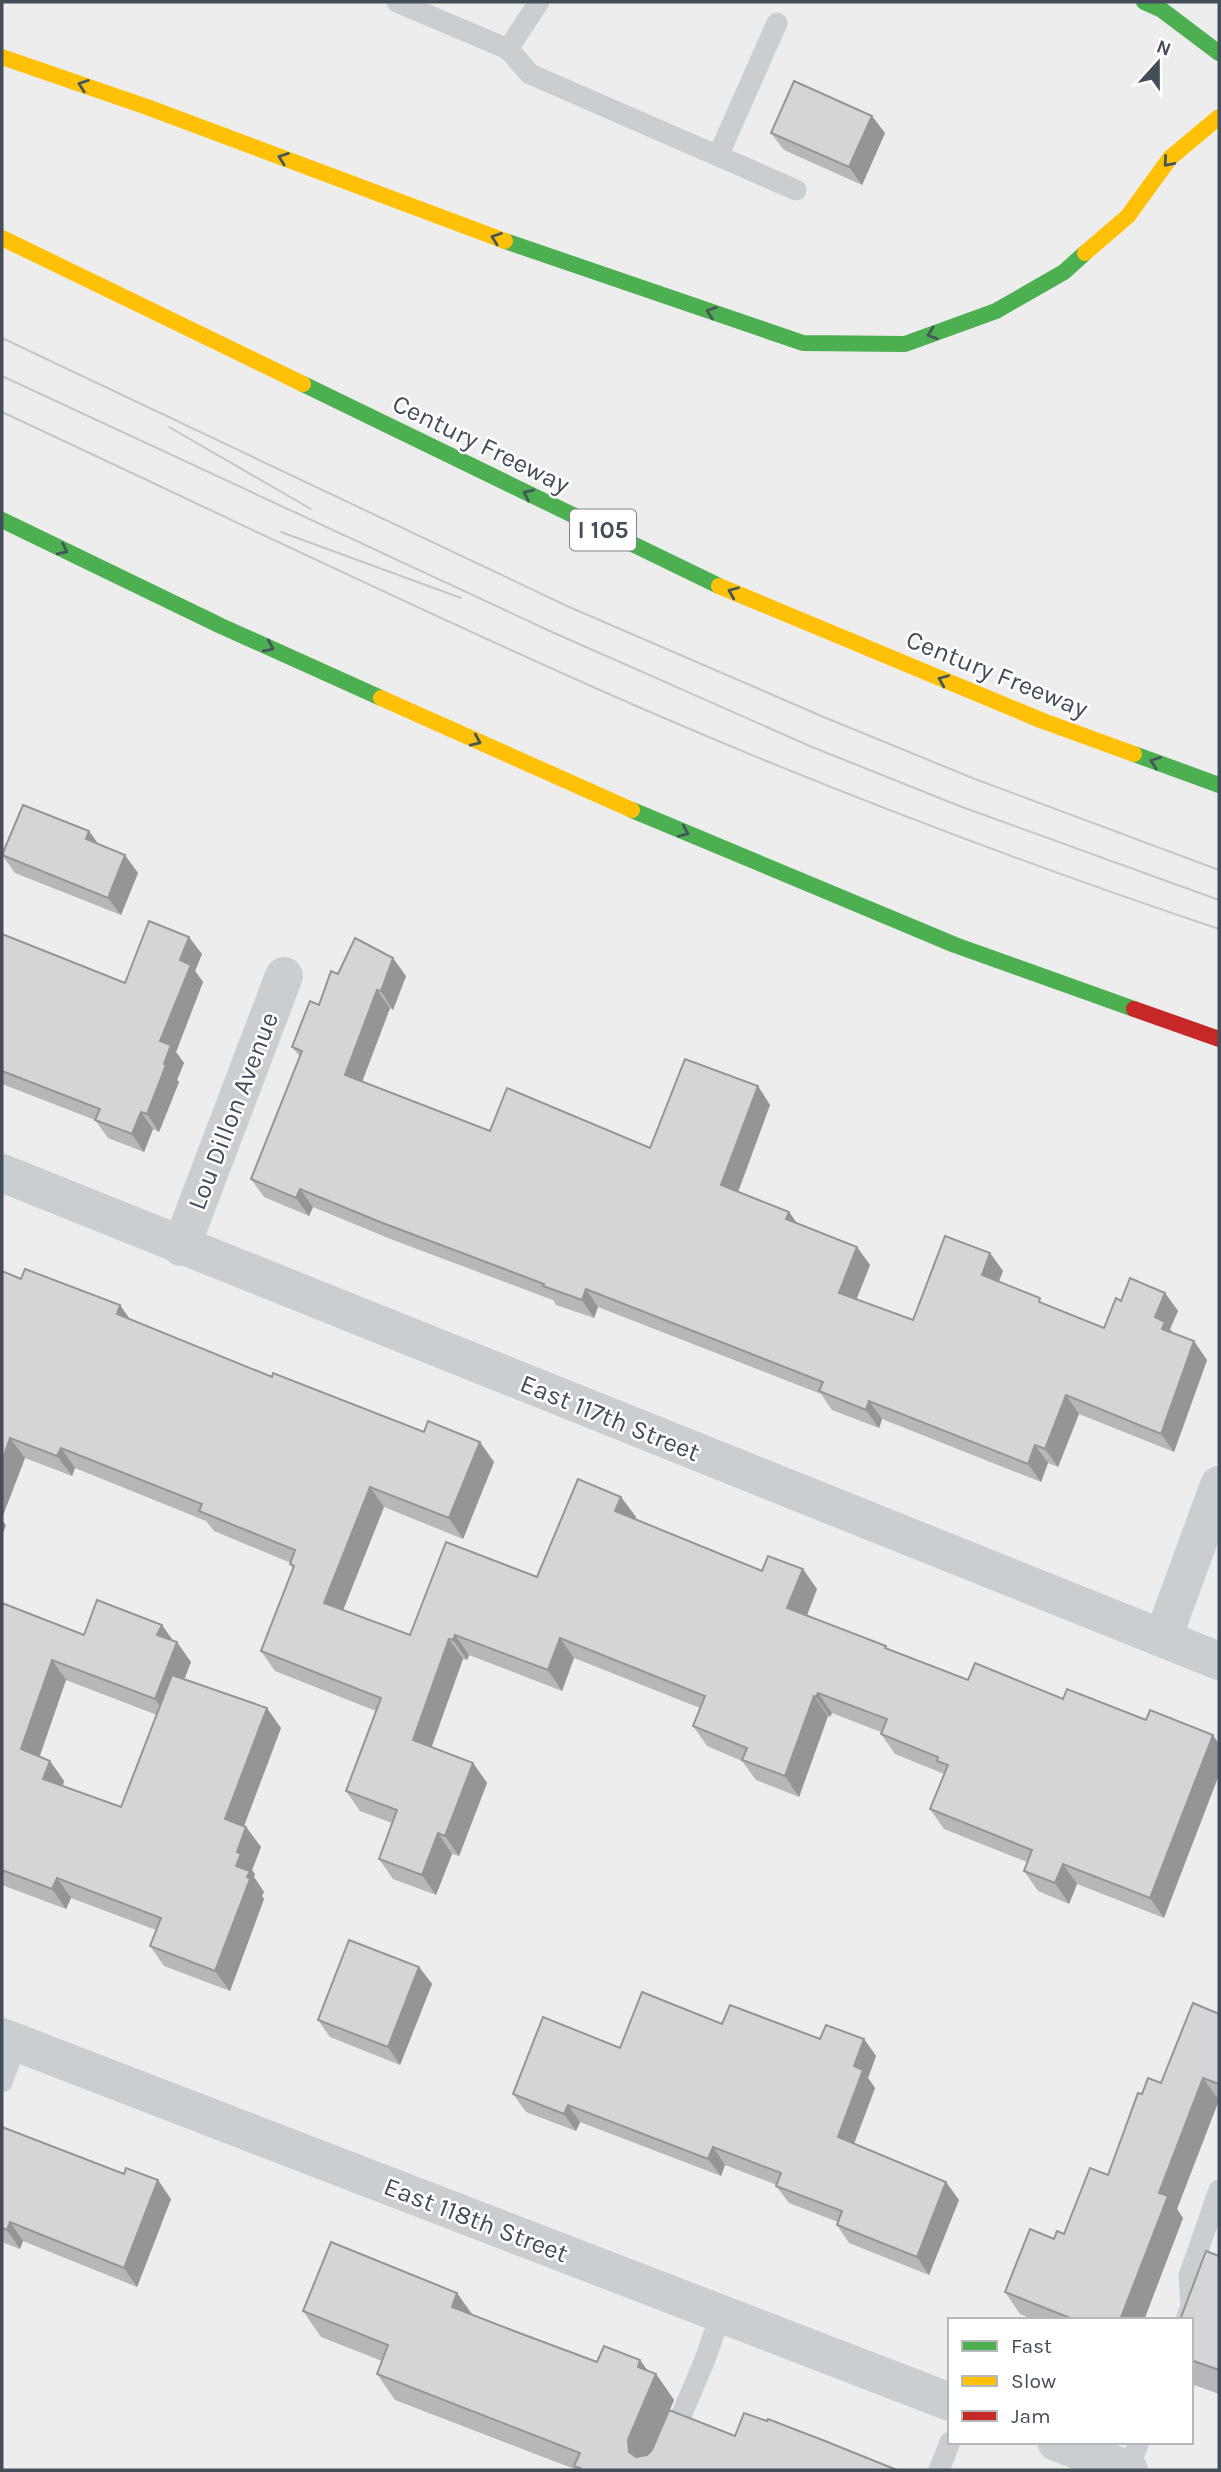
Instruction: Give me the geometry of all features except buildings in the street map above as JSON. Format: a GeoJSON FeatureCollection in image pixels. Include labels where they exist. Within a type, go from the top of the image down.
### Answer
{"type":"FeatureCollection","features":[{"type":"Feature","properties":{"kind":"main road"},"geometry":{"type":"LineString","coordinates":[[1144,2],[1162,10],[1219,53]]}},
{"type":"Feature","properties":{"kind":"main road"},"geometry":{"type":"LineString","coordinates":[[2,57],[147,107],[534,252],[803,343],[905,344],[996,311],[1064,272],[1128,216],[1170,158],[1219,117]]}},
{"type":"Feature","properties":{"kind":"main road","name":"Century Freeway"},"geometry":{"type":"LineString","coordinates":[[2,238],[726,589],[1043,721],[1219,786]]}},
{"type":"Feature","properties":{"kind":"main road"},"geometry":{"type":"LineString","coordinates":[[2,520],[221,626],[586,791],[955,945],[1219,1039]]}},
{"type":"Feature","properties":{"kind":"street","name":"Lou Dillon Avenue"},"geometry":{"type":"LineString","coordinates":[[181,1247],[284,976]]}},
{"type":"Feature","properties":{"kind":"street","name":"East 117th Street"},"geometry":{"type":"LineString","coordinates":[[2,1173],[1219,1661]]}},
{"type":"Feature","properties":{"kind":"street"},"geometry":{"type":"LineString","coordinates":[[1163,1639],[1219,1485]]}},
{"type":"Feature","properties":{"kind":"street","name":"East 118th Street"},"geometry":{"type":"LineString","coordinates":[[9,2040],[948,2401]]}},
{"type":"Feature","properties":{"kind":"street"},"geometry":{"type":"LineString","coordinates":[[1061,2444],[1128,2470]]}},
{"type":"Feature","properties":{"kind":"lane"},"geometry":{"type":"LineString","coordinates":[[397,2],[508,50],[530,74],[796,190]]}},
{"type":"Feature","properties":{"kind":"lane"},"geometry":{"type":"LineString","coordinates":[[508,50],[539,2]]}},
{"type":"Feature","properties":{"kind":"lane"},"geometry":{"type":"LineString","coordinates":[[718,156],[778,23]]}},
{"type":"Feature","properties":{"kind":"lane"},"geometry":{"type":"LineString","coordinates":[[2,2081],[9,2040]]}},
{"type":"Feature","properties":{"kind":"lane"},"geometry":{"type":"LineString","coordinates":[[1186,2318],[1191,2306],[1189,2276],[1219,2190]]}},
{"type":"Feature","properties":{"kind":"lane"},"geometry":{"type":"LineString","coordinates":[[658,2470],[704,2362],[721,2314]]}},
{"type":"Feature","properties":{"kind":"lane"},"geometry":{"type":"LineString","coordinates":[[939,2470],[949,2444]]}},
{"type":"Feature","properties":{"kind":"lane"},"geometry":{"type":"LineString","coordinates":[[1128,2470],[1138,2444]]}},
{"type":"Feature","properties":{"kind":"tram line"},"geometry":{"type":"LineString","coordinates":[[2,338],[567,606],[975,779],[1219,870]]}},
{"type":"Feature","properties":{"kind":"tram line"},"geometry":{"type":"LineString","coordinates":[[2,376],[552,632],[812,747],[962,807],[1219,900]]}},
{"type":"Feature","properties":{"kind":"tram line"},"geometry":{"type":"LineString","coordinates":[[2,412],[476,634],[710,738],[963,838],[1219,929]]}},
{"type":"Feature","properties":{"kind":"tram line"},"geometry":{"type":"LineString","coordinates":[[169,427],[311,509]]}},
{"type":"Feature","properties":{"kind":"tram line"},"geometry":{"type":"LineString","coordinates":[[281,532],[461,598]]}},
{"type":"Feature","properties":{"kind":"traffic: fast"},"geometry":{"type":"LineString","coordinates":[[1144,2],[1162,10],[1219,53]]}},
{"type":"Feature","properties":{"kind":"traffic: fast"},"geometry":{"type":"LineString","coordinates":[[505,241],[803,343],[905,344],[996,311],[1064,272],[1085,253]]}},
{"type":"Feature","properties":{"kind":"traffic: fast"},"geometry":{"type":"LineString","coordinates":[[303,384],[719,586]]}},
{"type":"Feature","properties":{"kind":"traffic: fast"},"geometry":{"type":"LineString","coordinates":[[2,520],[221,626],[381,698]]}},
{"type":"Feature","properties":{"kind":"traffic: fast"},"geometry":{"type":"LineString","coordinates":[[1134,754],[1219,785]]}},
{"type":"Feature","properties":{"kind":"traffic: fast"},"geometry":{"type":"LineString","coordinates":[[632,810],[955,945],[1134,1009]]}},
{"type":"Feature","properties":{"kind":"traffic: slow"},"geometry":{"type":"LineString","coordinates":[[2,57],[147,107],[505,241]]}},
{"type":"Feature","properties":{"kind":"traffic: slow"},"geometry":{"type":"LineString","coordinates":[[1085,253],[1128,216],[1170,158],[1219,117]]}},
{"type":"Feature","properties":{"kind":"traffic: slow"},"geometry":{"type":"LineString","coordinates":[[2,238],[303,384]]}},
{"type":"Feature","properties":{"kind":"traffic: slow"},"geometry":{"type":"LineString","coordinates":[[719,586],[1043,721],[1134,754]]}},
{"type":"Feature","properties":{"kind":"traffic: slow"},"geometry":{"type":"LineString","coordinates":[[381,698],[632,810]]}},
{"type":"Feature","properties":{"kind":"traffic: jam"},"geometry":{"type":"LineString","coordinates":[[1134,1009],[1219,1039]]}}]}
